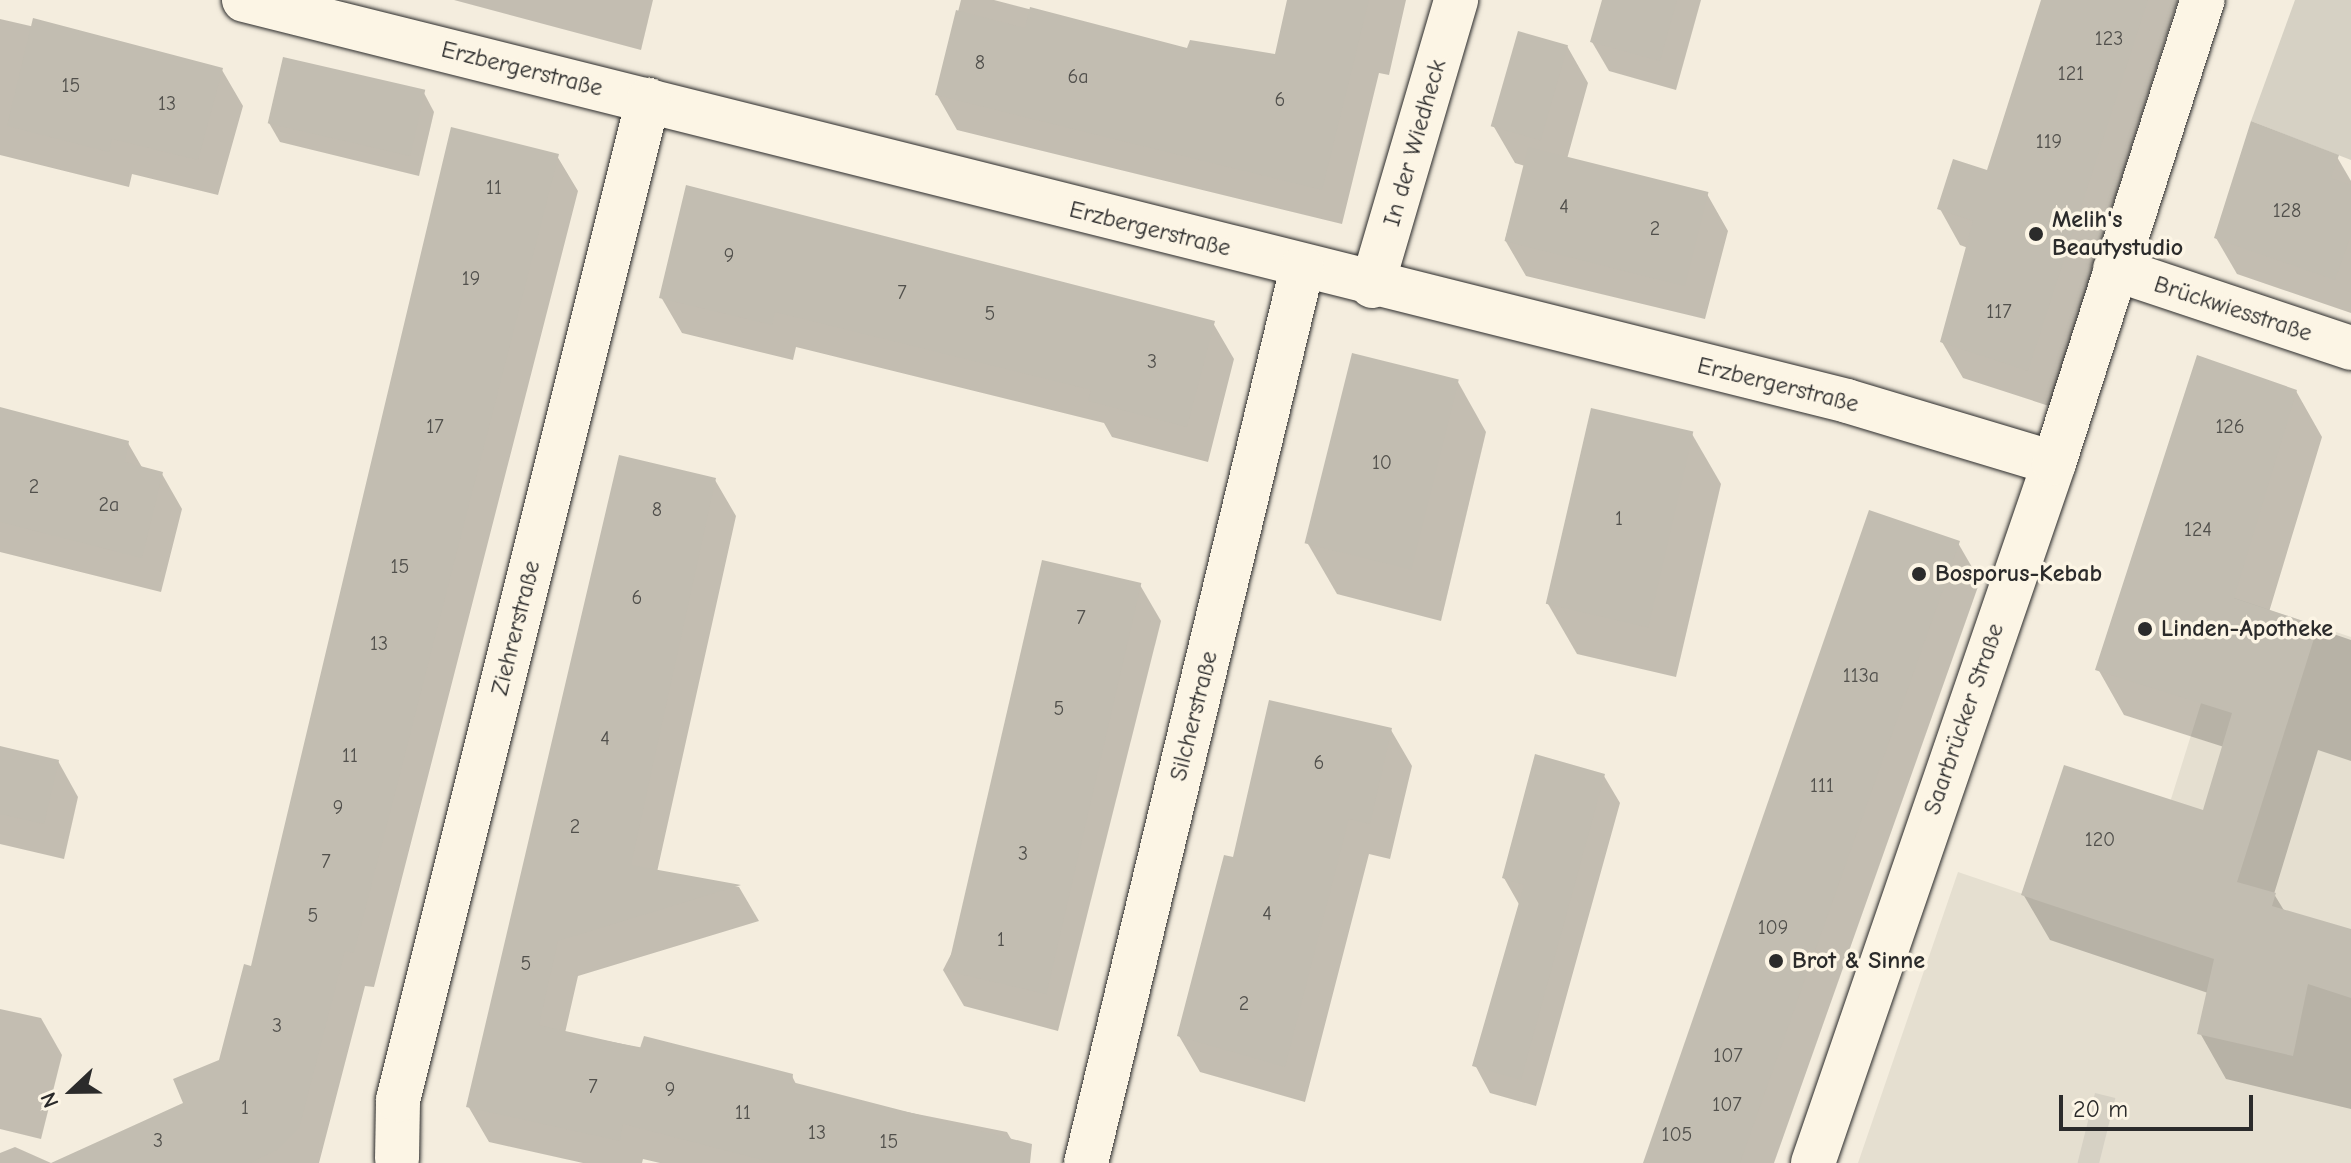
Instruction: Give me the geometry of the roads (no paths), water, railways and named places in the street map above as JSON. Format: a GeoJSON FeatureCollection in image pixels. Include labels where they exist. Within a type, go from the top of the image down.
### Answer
{"type":"FeatureCollection","features":[{"type":"Feature","properties":{"kind":"street","name":"Erzbergerstraße"},"geometry":{"type":"LineString","coordinates":[[244,0],[1372,286],[1847,401],[2054,463]]}},
{"type":"Feature","properties":{"kind":"street","name":"In der Wiedheck"},"geometry":{"type":"LineString","coordinates":[[1372,286],[1456,0]]}},
{"type":"Feature","properties":{"kind":"street","name":"Saarbrücker Straße"},"geometry":{"type":"LineString","coordinates":[[1813,1163],[2054,463],[2203,0]]}},
{"type":"Feature","properties":{"kind":"street","name":"Ziehrerstraße"},"geometry":{"type":"LineString","coordinates":[[401,1162],[398,1100],[648,100]]}},
{"type":"Feature","properties":{"kind":"street","name":"Silcherstraße"},"geometry":{"type":"LineString","coordinates":[[1086,1163],[1302,268]]}},
{"type":"Feature","properties":{"kind":"street","name":"Brückwiesstraße"},"geometry":{"type":"LineString","coordinates":[[2115,269],[2351,348]]}},
{"type":"Feature","properties":{"kind":"place","name":"Melih's Beautystudio"},"geometry":{"type":"Point","coordinates":[2036,234]}},
{"type":"Feature","properties":{"kind":"place","name":"Bosporus-Kebab"},"geometry":{"type":"Point","coordinates":[1919,574]}},
{"type":"Feature","properties":{"kind":"place","name":"Linden-Apotheke"},"geometry":{"type":"Point","coordinates":[2145,629]}},
{"type":"Feature","properties":{"kind":"place","name":"Brot & Sinne"},"geometry":{"type":"Point","coordinates":[1776,961]}}]}
